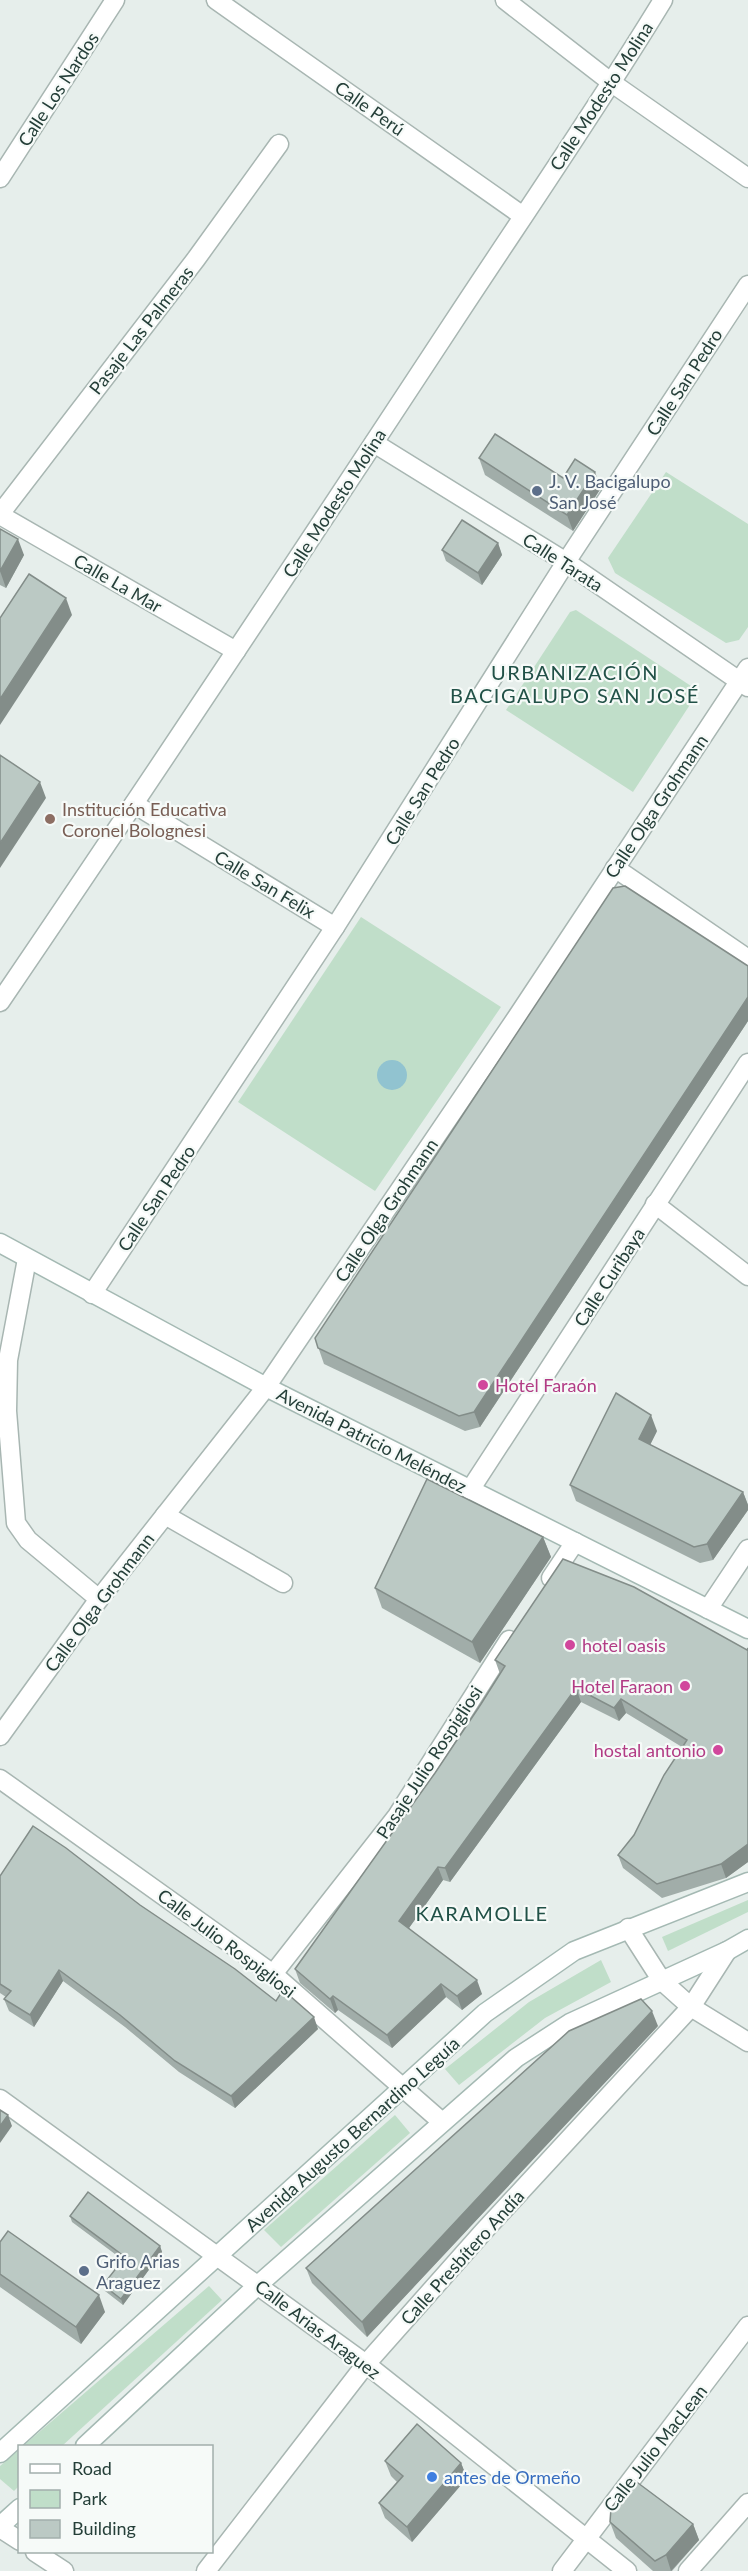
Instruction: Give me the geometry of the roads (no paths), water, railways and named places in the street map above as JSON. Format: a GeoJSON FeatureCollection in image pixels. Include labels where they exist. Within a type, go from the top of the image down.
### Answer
{"type":"FeatureCollection","features":[{"type":"Feature","properties":{"kind":"street","name":"Calle Los Nardos"},"geometry":{"type":"LineString","coordinates":[[0,178],[6,157],[116,0]]}},
{"type":"Feature","properties":{"kind":"street","name":"Calle Perú"},"geometry":{"type":"LineString","coordinates":[[216,0],[242,7],[523,216]]}},
{"type":"Feature","properties":{"kind":"street"},"geometry":{"type":"LineString","coordinates":[[505,0],[612,83],[748,178]]}},
{"type":"Feature","properties":{"kind":"street","name":"Calle Modesto Molina"},"geometry":{"type":"LineString","coordinates":[[0,1002],[374,443],[612,83],[663,0]]}},
{"type":"Feature","properties":{"kind":"street","name":"Pasaje Las Palmeras"},"geometry":{"type":"LineString","coordinates":[[0,514],[196,259],[279,144]]}},
{"type":"Feature","properties":{"kind":"street","name":"Calle San Pedro"},"geometry":{"type":"LineString","coordinates":[[92,1294],[335,927],[566,562],[748,285]]}},
{"type":"Feature","properties":{"kind":"street","name":"Calle Tarata"},"geometry":{"type":"LineString","coordinates":[[374,443],[566,562],[745,679]]}},
{"type":"Feature","properties":{"kind":"street","name":"Calle La Mar"},"geometry":{"type":"LineString","coordinates":[[0,514],[236,651]]}},
{"type":"Feature","properties":{"kind":"street","name":"Calle Olga Grohmann"},"geometry":{"type":"LineString","coordinates":[[0,1736],[99,1599],[266,1387],[745,679]]}},
{"type":"Feature","properties":{"kind":"street","name":"Calle San Felix"},"geometry":{"type":"LineString","coordinates":[[134,804],[335,927]]}},
{"type":"Feature","properties":{"kind":"street"},"geometry":{"type":"LineString","coordinates":[[615,868],[748,959]]}},
{"type":"Feature","properties":{"kind":"street","name":"Calle Curibaya"},"geometry":{"type":"LineString","coordinates":[[470,1491],[748,1063]]}},
{"type":"Feature","properties":{"kind":"street"},"geometry":{"type":"LineString","coordinates":[[655,1204],[748,1276]]}},
{"type":"Feature","properties":{"kind":"street","name":"Avenida Patricio Meléndez"},"geometry":{"type":"LineString","coordinates":[[0,1243],[266,1387],[748,1629]]}},
{"type":"Feature","properties":{"kind":"street"},"geometry":{"type":"LineString","coordinates":[[27,1259],[8,1360],[7,1411],[16,1523],[28,1540],[99,1599]]}},
{"type":"Feature","properties":{"kind":"street"},"geometry":{"type":"LineString","coordinates":[[165,1515],[283,1583]]}},
{"type":"Feature","properties":{"kind":"street"},"geometry":{"type":"LineString","coordinates":[[544,1589],[575,1542]]}},
{"type":"Feature","properties":{"kind":"street"},"geometry":{"type":"LineString","coordinates":[[708,1609],[748,1549]]}},
{"type":"Feature","properties":{"kind":"street","name":"Pasaje Julio Rospigliosi"},"geometry":{"type":"LineString","coordinates":[[273,1974],[397,1816],[519,1626]]}},
{"type":"Feature","properties":{"kind":"street","name":"Calle Julio Rospigliosi"},"geometry":{"type":"LineString","coordinates":[[0,1779],[273,1974],[442,2122]]}},
{"type":"Feature","properties":{"kind":"street","name":"Avenida Augusto Bernardino Leguía"},"geometry":{"type":"LineString","coordinates":[[0,2453],[485,2013],[574,1951],[748,1882]]}},
{"type":"Feature","properties":{"kind":"street"},"geometry":{"type":"LineString","coordinates":[[628,1928],[662,1981],[691,2007],[748,2042]]}},
{"type":"Feature","properties":{"kind":"street"},"geometry":{"type":"LineString","coordinates":[[86,2445],[259,2284],[442,2122],[525,2052],[570,2023],[727,1951],[748,1939]]}},
{"type":"Feature","properties":{"kind":"street","name":"Calle Presbítero Andía"},"geometry":{"type":"LineString","coordinates":[[206,2571],[366,2364],[483,2232],[691,2007],[727,1951]]}},
{"type":"Feature","properties":{"kind":"street","name":"Calle Arias Araguez"},"geometry":{"type":"LineString","coordinates":[[0,2099],[259,2284],[366,2364],[627,2571]]}},
{"type":"Feature","properties":{"kind":"street","name":"Calle Julio MacLean"},"geometry":{"type":"LineString","coordinates":[[562,2571],[748,2326]]}},
{"type":"Feature","properties":{"kind":"street"},"geometry":{"type":"LineString","coordinates":[[688,2571],[748,2503]]}},
{"type":"Feature","properties":{"kind":"street"},"geometry":{"type":"LineString","coordinates":[[18,2510],[0,2527],[18,2540]]}},
{"type":"Feature","properties":{"kind":"street"},"geometry":{"type":"LineString","coordinates":[[37,2553],[64,2571]]}},
{"type":"Feature","properties":{"kind":"water"},"geometry":{"type":"Polygon","coordinates":[[[392,1060],[403,1064],[407,1075],[403,1086],[392,1090],[381,1086],[377,1075],[381,1064],[392,1060]]]}},
{"type":"Feature","properties":{"kind":"place","name":"J. V. Bacigalupo San José"},"geometry":{"type":"Point","coordinates":[537,491]}},
{"type":"Feature","properties":{"kind":"place","name":"Institución Educativa Coronel Bolognesi"},"geometry":{"type":"Point","coordinates":[50,819]}},
{"type":"Feature","properties":{"kind":"place","name":"Hotel Faraón"},"geometry":{"type":"Point","coordinates":[483,1385]}},
{"type":"Feature","properties":{"kind":"place","name":"hotel oasis"},"geometry":{"type":"Point","coordinates":[570,1645]}},
{"type":"Feature","properties":{"kind":"place","name":"Hotel Faraon"},"geometry":{"type":"Point","coordinates":[685,1686]}},
{"type":"Feature","properties":{"kind":"place","name":"hostal antonio"},"geometry":{"type":"Point","coordinates":[718,1750]}},
{"type":"Feature","properties":{"kind":"place","name":"Grifo Arias Araguez"},"geometry":{"type":"Point","coordinates":[84,2271]}},
{"type":"Feature","properties":{"kind":"place","name":"antes de Ormeño"},"geometry":{"type":"Point","coordinates":[432,2477]}},
{"type":"Feature","properties":{"kind":"district","name":"URBANIZACIÓN BACIGALUPO SAN JOSÉ"},"geometry":{"type":"Point","coordinates":[575,684]}},
{"type":"Feature","properties":{"kind":"district","name":"KARAMOLLE"},"geometry":{"type":"Point","coordinates":[482,1913]}}]}
